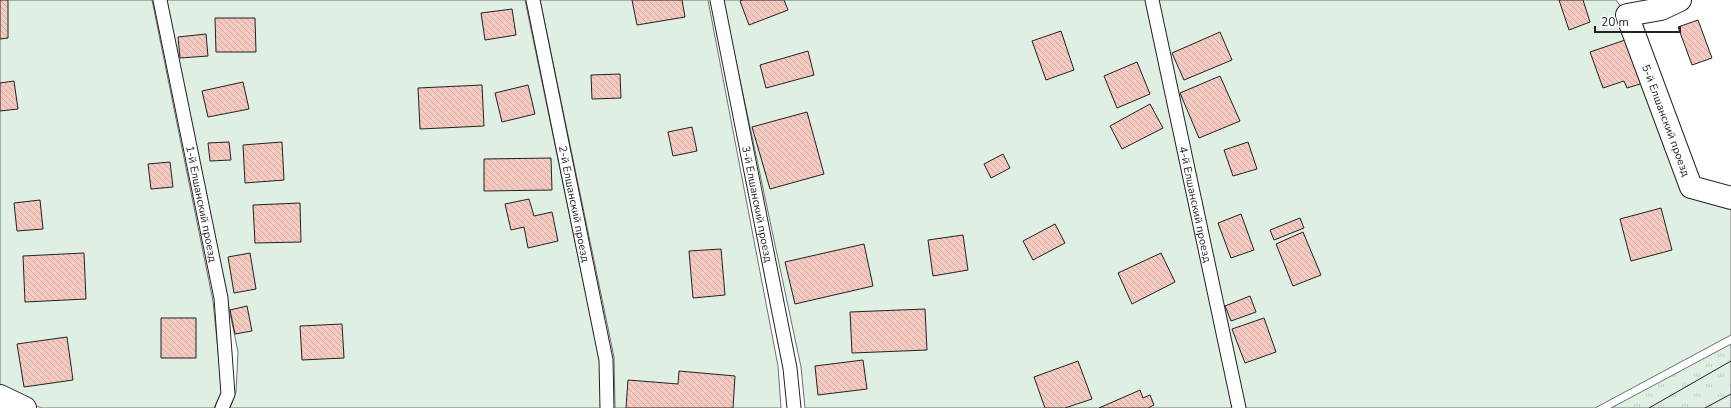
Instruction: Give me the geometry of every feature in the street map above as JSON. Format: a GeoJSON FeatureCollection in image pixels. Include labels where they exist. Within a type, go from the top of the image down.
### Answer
{"type":"FeatureCollection","features":[{"type":"Feature","properties":{"kind":"street","name":"5-й Елшанский проезд"},"geometry":{"type":"LineString","coordinates":[[1680,0],[1662,9],[1626,15],[1691,187],[1731,198]]}},
{"type":"Feature","properties":{"kind":"street"},"geometry":{"type":"LineString","coordinates":[[0,396],[25,408]]}},
{"type":"Feature","properties":{"kind":"lane","name":"1-й Елшанский проезд"},"geometry":{"type":"LineString","coordinates":[[160,0],[221,298],[228,394],[222,408]]}},
{"type":"Feature","properties":{"kind":"lane","name":"2-й Елшанский проезд"},"geometry":{"type":"LineString","coordinates":[[533,0],[606,360],[607,408]]}},
{"type":"Feature","properties":{"kind":"lane","name":"3-й Елшанский проезд"},"geometry":{"type":"LineString","coordinates":[[717,0],[790,368],[794,408]]}},
{"type":"Feature","properties":{"kind":"lane","name":"4-й Елшанский проезд"},"geometry":{"type":"LineString","coordinates":[[1152,0],[1239,408]]}},
{"type":"Feature","properties":{"kind":"green space"},"geometry":{"type":"Polygon","coordinates":[[[0,0],[152,0],[213,301],[222,391],[214,408],[41,408],[0,388],[0,0]]]}},
{"type":"Feature","properties":{"kind":"green space"},"geometry":{"type":"Polygon","coordinates":[[[166,0],[525,0],[600,362],[601,408],[230,408],[236,392],[238,352],[166,0]]]}},
{"type":"Feature","properties":{"kind":"green space"},"geometry":{"type":"Polygon","coordinates":[[[540,0],[708,0],[778,366],[781,408],[615,408],[614,357],[540,0]]]}},
{"type":"Feature","properties":{"kind":"green space"},"geometry":{"type":"Polygon","coordinates":[[[723,0],[1616,0],[1627,15],[1691,187],[1731,198],[1731,335],[1595,408],[805,408],[801,367],[723,0]]]}},
{"type":"Feature","properties":{"kind":"green space"},"geometry":{"type":"Polygon","coordinates":[[[1731,344],[1731,408],[1611,408],[1731,344]]]}},
{"type":"Feature","properties":{"kind":"building"},"geometry":{"type":"Polygon","coordinates":[[[0,0],[8,0],[8,38],[0,39],[0,0]]]}},
{"type":"Feature","properties":{"kind":"building"},"geometry":{"type":"Polygon","coordinates":[[[632,0],[682,0],[685,17],[637,25],[632,0]]]}},
{"type":"Feature","properties":{"kind":"building"},"geometry":{"type":"Polygon","coordinates":[[[784,0],[788,10],[749,25],[740,1],[784,0]]]}},
{"type":"Feature","properties":{"kind":"building"},"geometry":{"type":"Polygon","coordinates":[[[1559,0],[1583,0],[1590,22],[1569,30],[1559,0]]]}},
{"type":"Feature","properties":{"kind":"building"},"geometry":{"type":"Polygon","coordinates":[[[512,9],[516,35],[485,40],[481,13],[512,9]]]}},
{"type":"Feature","properties":{"kind":"building"},"geometry":{"type":"Polygon","coordinates":[[[215,18],[255,18],[256,52],[216,52],[215,18]]]}},
{"type":"Feature","properties":{"kind":"building"},"geometry":{"type":"Polygon","coordinates":[[[1698,20],[1712,58],[1692,65],[1678,27],[1698,20]]]}},
{"type":"Feature","properties":{"kind":"building"},"geometry":{"type":"Polygon","coordinates":[[[1061,31],[1074,70],[1046,80],[1032,41],[1061,31]]]}},
{"type":"Feature","properties":{"kind":"building"},"geometry":{"type":"Polygon","coordinates":[[[1220,32],[1232,60],[1184,80],[1172,53],[1220,32]]]}},
{"type":"Feature","properties":{"kind":"building"},"geometry":{"type":"Polygon","coordinates":[[[206,34],[208,56],[180,58],[178,37],[206,34]]]}},
{"type":"Feature","properties":{"kind":"building"},"geometry":{"type":"Polygon","coordinates":[[[1631,38],[1647,82],[1627,88],[1624,81],[1603,88],[1590,52],[1631,38]]]}},
{"type":"Feature","properties":{"kind":"building"},"geometry":{"type":"Polygon","coordinates":[[[808,51],[814,75],[766,88],[760,65],[808,51]]]}},
{"type":"Feature","properties":{"kind":"building"},"geometry":{"type":"Polygon","coordinates":[[[1137,62],[1150,94],[1117,108],[1104,76],[1137,62]]]}},
{"type":"Feature","properties":{"kind":"building"},"geometry":{"type":"Polygon","coordinates":[[[620,74],[621,98],[592,99],[591,75],[620,74]]]}},
{"type":"Feature","properties":{"kind":"building"},"geometry":{"type":"Polygon","coordinates":[[[1220,76],[1240,121],[1199,138],[1180,93],[1220,76]]]}},
{"type":"Feature","properties":{"kind":"building"},"geometry":{"type":"Polygon","coordinates":[[[14,81],[18,109],[0,111],[0,83],[14,81]]]}},
{"type":"Feature","properties":{"kind":"building"},"geometry":{"type":"Polygon","coordinates":[[[243,82],[249,109],[208,117],[202,91],[243,82]]]}},
{"type":"Feature","properties":{"kind":"building"},"geometry":{"type":"Polygon","coordinates":[[[482,85],[484,126],[420,129],[418,88],[482,85]]]}},
{"type":"Feature","properties":{"kind":"building"},"geometry":{"type":"Polygon","coordinates":[[[528,85],[535,114],[502,122],[495,93],[528,85]]]}},
{"type":"Feature","properties":{"kind":"building"},"geometry":{"type":"Polygon","coordinates":[[[1150,104],[1163,128],[1122,149],[1110,126],[1150,104]]]}},
{"type":"Feature","properties":{"kind":"building"},"geometry":{"type":"Polygon","coordinates":[[[807,112],[824,174],[770,189],[752,127],[807,112]]]}},
{"type":"Feature","properties":{"kind":"building"},"geometry":{"type":"Polygon","coordinates":[[[692,127],[697,151],[673,156],[668,132],[692,127]]]}},
{"type":"Feature","properties":{"kind":"building"},"geometry":{"type":"Polygon","coordinates":[[[229,142],[231,160],[210,161],[208,143],[229,142]]]}},
{"type":"Feature","properties":{"kind":"building"},"geometry":{"type":"Polygon","coordinates":[[[282,142],[284,180],[245,183],[243,145],[282,142]]]}},
{"type":"Feature","properties":{"kind":"building"},"geometry":{"type":"Polygon","coordinates":[[[1248,142],[1257,169],[1233,176],[1224,150],[1248,142]]]}},
{"type":"Feature","properties":{"kind":"building"},"geometry":{"type":"Polygon","coordinates":[[[1003,154],[1010,168],[991,178],[984,164],[1003,154]]]}},
{"type":"Feature","properties":{"kind":"building"},"geometry":{"type":"Polygon","coordinates":[[[551,158],[552,190],[484,191],[484,159],[551,158]]]}},
{"type":"Feature","properties":{"kind":"building"},"geometry":{"type":"Polygon","coordinates":[[[170,162],[173,187],[151,189],[148,164],[170,162]]]}},
{"type":"Feature","properties":{"kind":"building"},"geometry":{"type":"Polygon","coordinates":[[[529,199],[534,216],[552,212],[558,241],[528,248],[524,227],[511,230],[505,204],[529,199]]]}},
{"type":"Feature","properties":{"kind":"building"},"geometry":{"type":"Polygon","coordinates":[[[40,200],[43,229],[17,231],[14,203],[40,200]]]}},
{"type":"Feature","properties":{"kind":"building"},"geometry":{"type":"Polygon","coordinates":[[[300,203],[301,242],[255,243],[253,205],[300,203]]]}},
{"type":"Feature","properties":{"kind":"building"},"geometry":{"type":"Polygon","coordinates":[[[1661,208],[1672,250],[1631,261],[1620,219],[1661,208]]]}},
{"type":"Feature","properties":{"kind":"building"},"geometry":{"type":"Polygon","coordinates":[[[1241,214],[1254,250],[1231,258],[1218,223],[1241,214]]]}},
{"type":"Feature","properties":{"kind":"building"},"geometry":{"type":"Polygon","coordinates":[[[1300,218],[1304,228],[1274,240],[1270,230],[1300,218]]]}},
{"type":"Feature","properties":{"kind":"building"},"geometry":{"type":"Polygon","coordinates":[[[1055,224],[1065,243],[1033,260],[1023,241],[1055,224]]]}},
{"type":"Feature","properties":{"kind":"building"},"geometry":{"type":"Polygon","coordinates":[[[1303,232],[1321,275],[1293,286],[1276,244],[1303,232]]]}},
{"type":"Feature","properties":{"kind":"building"},"geometry":{"type":"Polygon","coordinates":[[[963,235],[968,270],[933,276],[928,240],[963,235]]]}},
{"type":"Feature","properties":{"kind":"building"},"geometry":{"type":"Polygon","coordinates":[[[864,244],[873,286],[795,304],[785,262],[864,244]]]}},
{"type":"Feature","properties":{"kind":"building"},"geometry":{"type":"Polygon","coordinates":[[[721,249],[725,295],[693,298],[689,251],[721,249]]]}},
{"type":"Feature","properties":{"kind":"building"},"geometry":{"type":"Polygon","coordinates":[[[84,253],[86,299],[25,302],[23,256],[84,253]]]}},
{"type":"Feature","properties":{"kind":"building"},"geometry":{"type":"Polygon","coordinates":[[[250,253],[256,289],[234,293],[228,257],[250,253]]]}},
{"type":"Feature","properties":{"kind":"building"},"geometry":{"type":"Polygon","coordinates":[[[1161,253],[1175,282],[1132,304],[1118,273],[1161,253]]]}},
{"type":"Feature","properties":{"kind":"building"},"geometry":{"type":"Polygon","coordinates":[[[1250,296],[1256,312],[1231,321],[1225,306],[1250,296]]]}},
{"type":"Feature","properties":{"kind":"building"},"geometry":{"type":"Polygon","coordinates":[[[247,306],[252,331],[235,334],[230,310],[247,306]]]}},
{"type":"Feature","properties":{"kind":"building"},"geometry":{"type":"Polygon","coordinates":[[[925,309],[927,350],[852,353],[850,312],[925,309]]]}},
{"type":"Feature","properties":{"kind":"building"},"geometry":{"type":"Polygon","coordinates":[[[161,318],[196,318],[196,358],[161,358],[161,318]]]}},
{"type":"Feature","properties":{"kind":"building"},"geometry":{"type":"Polygon","coordinates":[[[1264,318],[1276,352],[1245,363],[1232,329],[1264,318]]]}},
{"type":"Feature","properties":{"kind":"building"},"geometry":{"type":"Polygon","coordinates":[[[342,324],[344,358],[302,360],[300,326],[342,324]]]}},
{"type":"Feature","properties":{"kind":"building"},"geometry":{"type":"Polygon","coordinates":[[[67,337],[73,380],[24,387],[17,344],[67,337]]]}},
{"type":"Feature","properties":{"kind":"building"},"geometry":{"type":"Polygon","coordinates":[[[863,360],[867,389],[818,395],[815,366],[863,360]]]}},
{"type":"Feature","properties":{"kind":"building"},"geometry":{"type":"Polygon","coordinates":[[[1078,361],[1092,399],[1065,408],[1045,408],[1034,377],[1078,361]]]}},
{"type":"Feature","properties":{"kind":"building"},"geometry":{"type":"Polygon","coordinates":[[[679,371],[735,376],[733,408],[626,408],[628,380],[678,384],[679,371]]]}},
{"type":"Feature","properties":{"kind":"building"},"geometry":{"type":"Polygon","coordinates":[[[1140,390],[1143,398],[1150,395],[1154,405],[1148,408],[1099,408],[1140,390]]]}},
{"type":"Feature","properties":{"kind":"tram line"},"geometry":{"type":"LineString","coordinates":[[1649,408],[1731,361]]}},
{"type":"Feature","properties":{"kind":"tram line"},"geometry":{"type":"LineString","coordinates":[[1705,408],[1731,394]]}}]}
